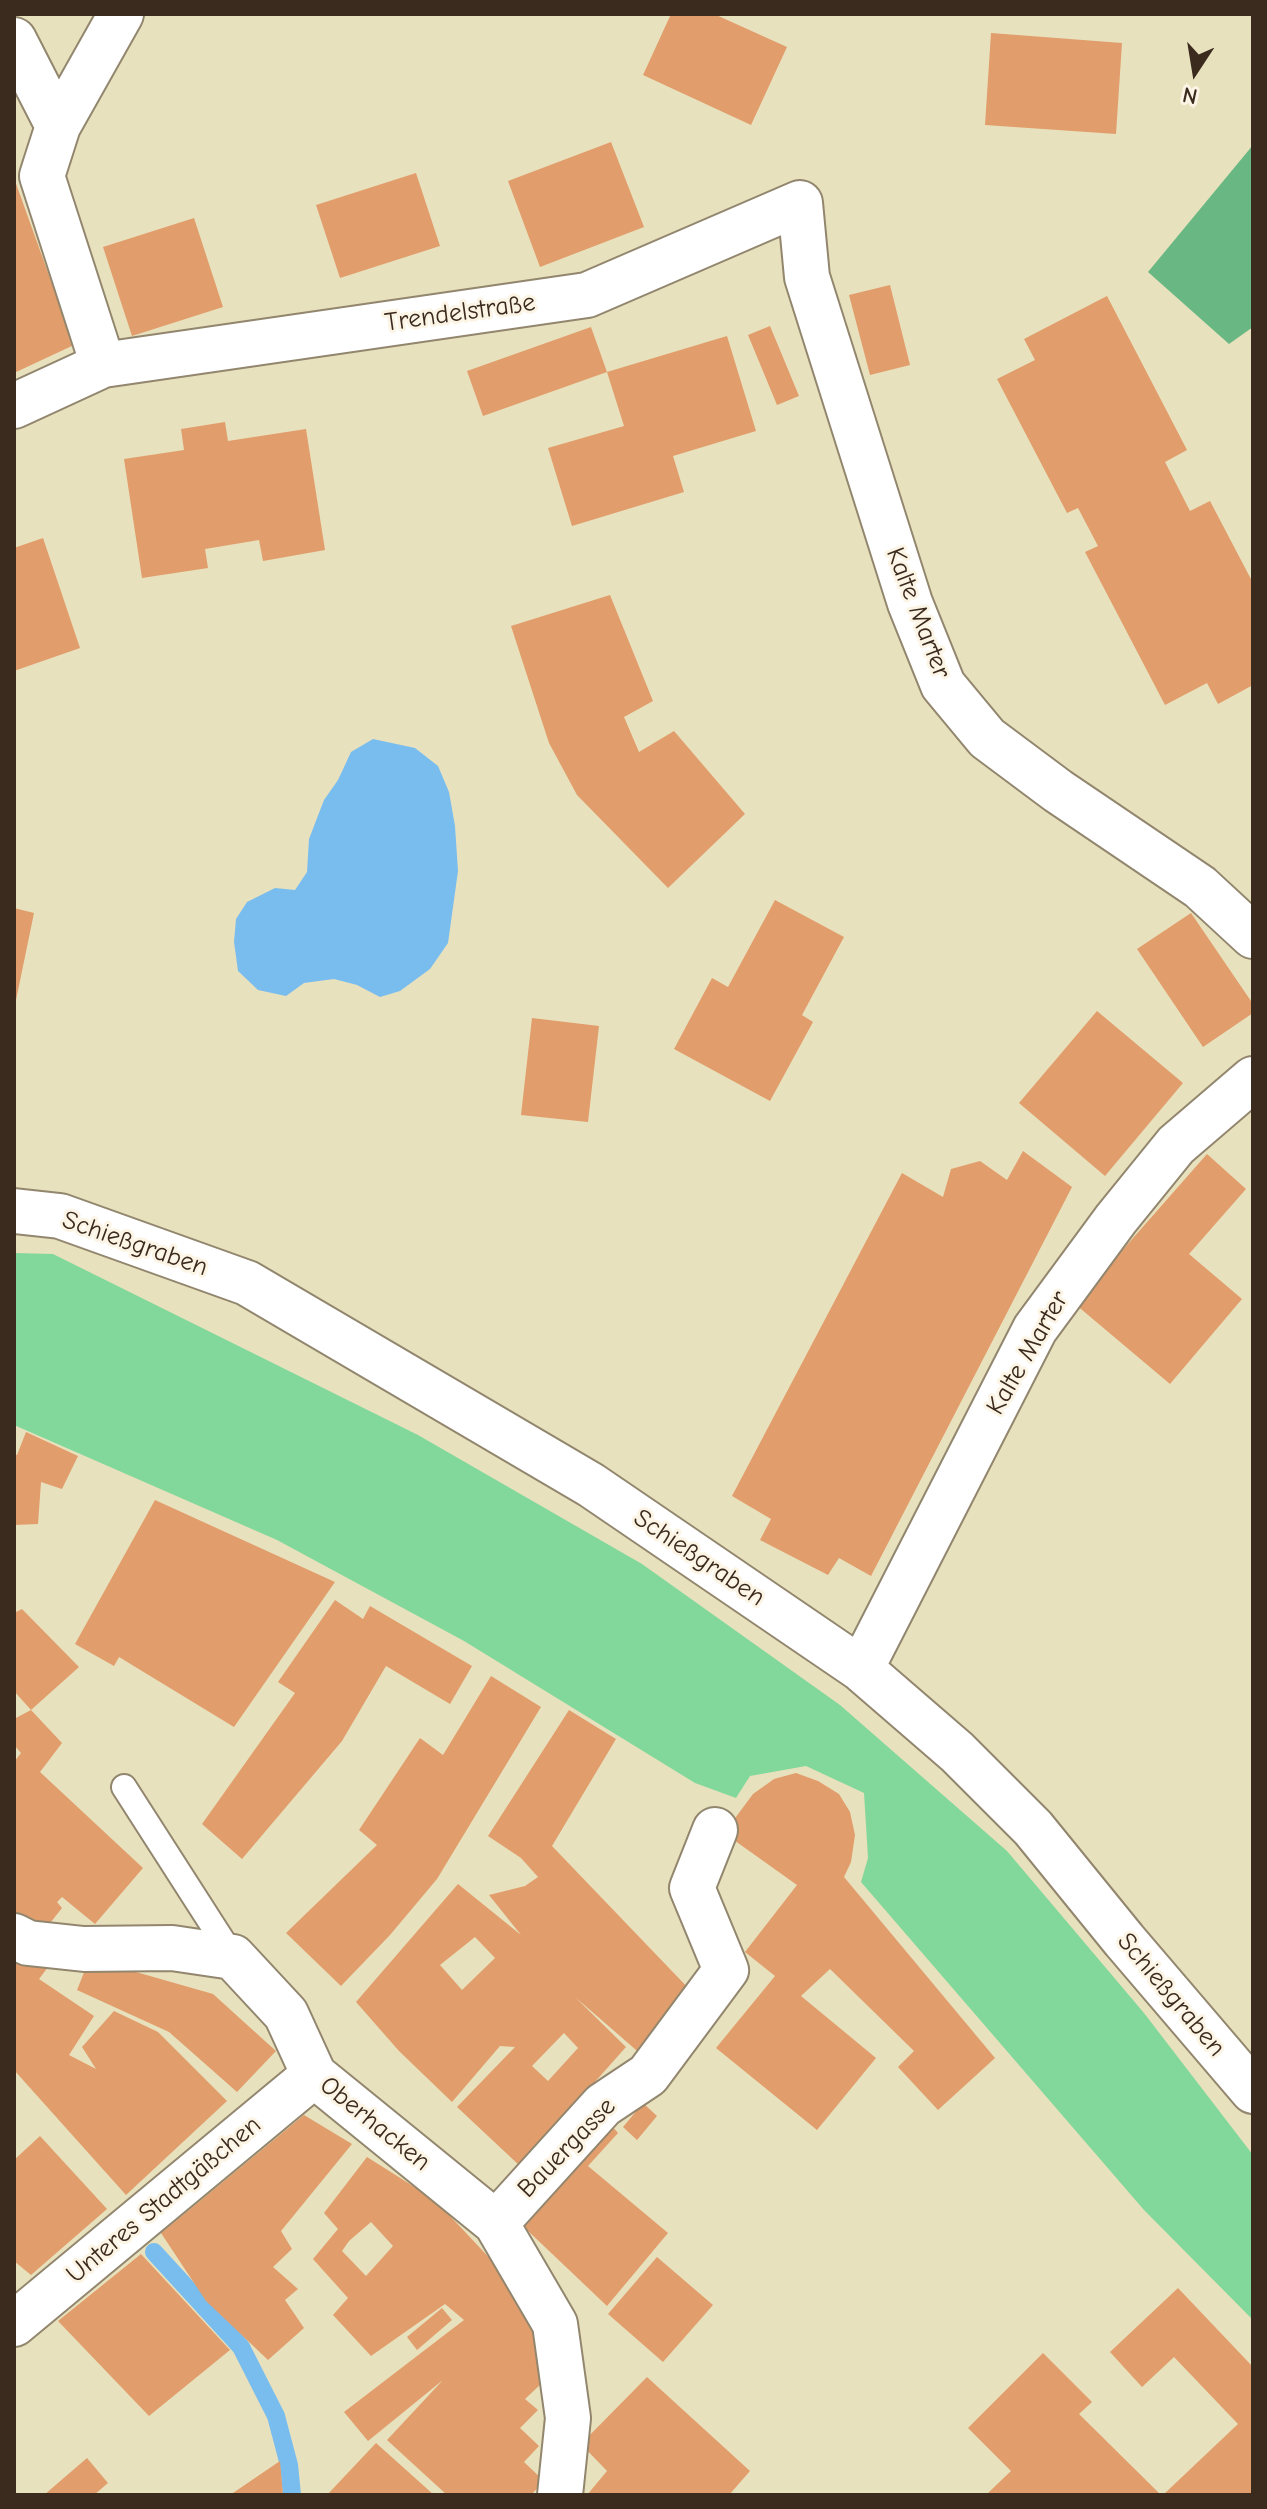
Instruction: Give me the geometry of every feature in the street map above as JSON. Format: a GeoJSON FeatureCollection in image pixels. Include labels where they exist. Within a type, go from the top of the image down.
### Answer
{"type":"FeatureCollection","features":[{"type":"Feature","properties":{"kind":"street"},"geometry":{"type":"LineString","coordinates":[[103,365],[42,176],[58,126],[121,14]]}},
{"type":"Feature","properties":{"kind":"street"},"geometry":{"type":"LineString","coordinates":[[14,40],[58,126]]}},
{"type":"Feature","properties":{"kind":"street","name":"Trendelstraße"},"geometry":{"type":"LineString","coordinates":[[14,406],[103,365],[587,295],[800,203]]}},
{"type":"Feature","properties":{"kind":"street","name":"Kalte Marter"},"geometry":{"type":"LineString","coordinates":[[800,203],[807,277],[910,603],[943,685],[987,738],[1058,791],[1200,887],[1253,936]]}},
{"type":"Feature","properties":{"kind":"street","name":"Kalte Marter"},"geometry":{"type":"LineString","coordinates":[[861,1669],[1035,1329],[1116,1219],[1176,1145],[1253,1079]]}},
{"type":"Feature","properties":{"kind":"street","name":"Schießgraben"},"geometry":{"type":"LineString","coordinates":[[14,1211],[60,1216],[247,1283],[591,1485],[861,1669],[957,1752],[1033,1828],[1253,2091]]}},
{"type":"Feature","properties":{"kind":"street","name":"Bauergasse"},"geometry":{"type":"LineString","coordinates":[[496,2223],[603,2105],[648,2075],[726,1970],[692,1888],[715,1830]]}},
{"type":"Feature","properties":{"kind":"street"},"geometry":{"type":"LineString","coordinates":[[14,1936],[28,1943],[84,1949],[172,1948],[233,1957]]}},
{"type":"Feature","properties":{"kind":"street","name":"Oberhacken"},"geometry":{"type":"LineString","coordinates":[[233,1957],[286,2014],[314,2075],[496,2223],[555,2324],[568,2418],[560,2495]]}},
{"type":"Feature","properties":{"kind":"street","name":"Unteres Stadtgäßchen"},"geometry":{"type":"LineString","coordinates":[[14,2324],[314,2075]]}},
{"type":"Feature","properties":{"kind":"lane"},"geometry":{"type":"LineString","coordinates":[[124,1787],[233,1957]]}},
{"type":"Feature","properties":{"kind":"green space"},"geometry":{"type":"Polygon","coordinates":[[[1253,145],[1253,327],[1229,344],[1148,272],[1253,145]]]}},
{"type":"Feature","properties":{"kind":"green space"},"geometry":{"type":"Polygon","coordinates":[[[14,1253],[53,1254],[418,1435],[642,1564],[840,1705],[1007,1851],[1144,2013],[1253,2155],[1253,2320],[1144,2210],[861,1882],[868,1858],[864,1793],[806,1766],[750,1776],[736,1798],[695,1783],[464,1641],[277,1540],[14,1425],[14,1253]]]}},
{"type":"Feature","properties":{"kind":"water"},"geometry":{"type":"Polygon","coordinates":[[[373,739],[415,748],[438,766],[449,792],[458,871],[448,943],[430,969],[400,991],[380,997],[357,985],[334,979],[304,983],[286,996],[258,990],[238,971],[234,942],[236,919],[247,902],[275,888],[295,890],[307,872],[309,839],[324,800],[351,752],[373,739]]]}},
{"type":"Feature","properties":{"kind":"building"},"geometry":{"type":"Polygon","coordinates":[[[671,14],[714,14],[787,47],[751,125],[643,75],[671,14]]]}},
{"type":"Feature","properties":{"kind":"building"},"geometry":{"type":"Polygon","coordinates":[[[991,33],[1122,43],[1116,134],[985,125],[991,33]]]}},
{"type":"Feature","properties":{"kind":"building"},"geometry":{"type":"Polygon","coordinates":[[[611,142],[644,227],[540,267],[508,181],[611,142]]]}},
{"type":"Feature","properties":{"kind":"building"},"geometry":{"type":"Polygon","coordinates":[[[416,173],[440,246],[340,278],[316,205],[416,173]]]}},
{"type":"Feature","properties":{"kind":"building"},"geometry":{"type":"Polygon","coordinates":[[[14,178],[74,345],[14,373],[14,178]]]}},
{"type":"Feature","properties":{"kind":"building"},"geometry":{"type":"Polygon","coordinates":[[[194,218],[223,307],[132,336],[103,247],[194,218]]]}},
{"type":"Feature","properties":{"kind":"building"},"geometry":{"type":"Polygon","coordinates":[[[890,285],[910,365],[870,375],[849,295],[890,285]]]}},
{"type":"Feature","properties":{"kind":"building"},"geometry":{"type":"Polygon","coordinates":[[[1107,296],[1187,450],[1165,462],[1190,511],[1210,501],[1253,583],[1253,685],[1218,704],[1207,683],[1165,705],[1085,552],[1098,546],[1078,508],[1067,513],[997,379],[1035,360],[1024,339],[1107,296]]]}},
{"type":"Feature","properties":{"kind":"building"},"geometry":{"type":"Polygon","coordinates":[[[770,326],[799,396],[777,405],[748,335],[770,326]]]}},
{"type":"Feature","properties":{"kind":"building"},"geometry":{"type":"Polygon","coordinates":[[[591,327],[607,372],[483,416],[467,371],[591,327]]]}},
{"type":"Feature","properties":{"kind":"building"},"geometry":{"type":"Polygon","coordinates":[[[727,336],[756,431],[673,456],[684,492],[572,526],[548,448],[624,426],[607,372],[727,336]]]}},
{"type":"Feature","properties":{"kind":"building"},"geometry":{"type":"Polygon","coordinates":[[[225,422],[228,441],[306,429],[325,550],[263,561],[259,540],[205,549],[208,568],[142,578],[124,459],[184,450],[181,429],[225,422]]]}},
{"type":"Feature","properties":{"kind":"building"},"geometry":{"type":"Polygon","coordinates":[[[43,538],[80,648],[14,671],[14,548],[43,538]]]}},
{"type":"Feature","properties":{"kind":"building"},"geometry":{"type":"Polygon","coordinates":[[[610,595],[653,701],[624,717],[639,752],[674,731],[745,814],[668,888],[577,795],[549,743],[511,626],[610,595]]]}},
{"type":"Feature","properties":{"kind":"building"},"geometry":{"type":"Polygon","coordinates":[[[775,900],[844,937],[802,1015],[813,1022],[770,1101],[674,1049],[712,978],[728,987],[775,900]]]}},
{"type":"Feature","properties":{"kind":"building"},"geometry":{"type":"Polygon","coordinates":[[[14,908],[34,913],[15,1005],[14,1005],[14,908]]]}},
{"type":"Feature","properties":{"kind":"building"},"geometry":{"type":"Polygon","coordinates":[[[1191,913],[1253,1004],[1253,1013],[1203,1047],[1137,949],[1191,913]]]}},
{"type":"Feature","properties":{"kind":"building"},"geometry":{"type":"Polygon","coordinates":[[[1097,1011],[1183,1083],[1105,1176],[1019,1103],[1097,1011]]]}},
{"type":"Feature","properties":{"kind":"building"},"geometry":{"type":"Polygon","coordinates":[[[532,1018],[599,1026],[588,1122],[521,1115],[532,1018]]]}},
{"type":"Feature","properties":{"kind":"building"},"geometry":{"type":"Polygon","coordinates":[[[1023,1151],[1072,1187],[871,1576],[839,1558],[828,1575],[760,1540],[771,1519],[732,1496],[902,1173],[943,1197],[951,1169],[980,1161],[1007,1180],[1023,1151]]]}},
{"type":"Feature","properties":{"kind":"building"},"geometry":{"type":"Polygon","coordinates":[[[1207,1154],[1246,1189],[1189,1254],[1242,1299],[1170,1384],[1075,1304],[1207,1154]]]}},
{"type":"Feature","properties":{"kind":"building"},"geometry":{"type":"Polygon","coordinates":[[[26,1432],[78,1456],[62,1489],[41,1482],[38,1524],[14,1525],[14,1454],[17,1455],[26,1432]]]}},
{"type":"Feature","properties":{"kind":"building"},"geometry":{"type":"Polygon","coordinates":[[[155,1500],[335,1582],[234,1727],[119,1657],[114,1666],[75,1644],[155,1500]]]}},
{"type":"Feature","properties":{"kind":"building"},"geometry":{"type":"Polygon","coordinates":[[[335,1600],[363,1619],[370,1606],[472,1666],[450,1704],[386,1666],[342,1741],[242,1859],[202,1824],[295,1693],[278,1682],[335,1600]]]}},
{"type":"Feature","properties":{"kind":"building"},"geometry":{"type":"Polygon","coordinates":[[[22,1609],[79,1667],[31,1710],[14,1691],[14,1613],[22,1609]]]}},
{"type":"Feature","properties":{"kind":"building"},"geometry":{"type":"Polygon","coordinates":[[[491,1676],[541,1707],[437,1879],[390,1935],[341,1986],[286,1933],[377,1845],[359,1830],[420,1738],[443,1755],[491,1676]]]}},
{"type":"Feature","properties":{"kind":"building"},"geometry":{"type":"Polygon","coordinates":[[[31,1710],[62,1743],[40,1772],[143,1868],[95,1924],[62,1897],[57,1902],[62,1908],[47,1927],[41,1922],[28,1937],[14,1925],[14,1762],[21,1753],[14,1745],[14,1719],[31,1710]]]}},
{"type":"Feature","properties":{"kind":"building"},"geometry":{"type":"Polygon","coordinates":[[[569,1710],[616,1739],[552,1846],[692,1992],[643,2056],[575,1997],[626,2047],[520,2166],[457,2107],[515,2047],[500,2046],[452,2102],[399,2051],[356,2002],[458,1884],[521,1935],[489,1895],[525,1886],[538,1877],[521,1858],[488,1836],[569,1710]],[[475,1937],[440,1965],[462,1990],[495,1958],[475,1937]],[[564,2033],[532,2066],[548,2081],[578,2048],[564,2033]]]}},
{"type":"Feature","properties":{"kind":"building"},"geometry":{"type":"Polygon","coordinates":[[[796,1773],[818,1781],[839,1794],[850,1812],[855,1835],[851,1862],[844,1877],[995,2058],[938,2110],[898,2067],[914,2051],[830,1969],[801,1996],[876,2058],[817,2130],[716,2048],[775,1976],[745,1952],[797,1885],[724,1833],[753,1794],[774,1779],[796,1773]]]}},
{"type":"Feature","properties":{"kind":"building"},"geometry":{"type":"Polygon","coordinates":[[[14,1952],[48,1967],[39,1979],[94,2016],[69,2055],[96,2069],[82,2047],[114,2011],[158,2032],[227,2101],[126,2195],[14,2070],[14,1952]]]}},
{"type":"Feature","properties":{"kind":"building"},"geometry":{"type":"Polygon","coordinates":[[[115,1966],[213,1994],[276,2051],[237,2092],[169,2032],[77,1990],[85,1970],[115,1966]]]}},
{"type":"Feature","properties":{"kind":"building"},"geometry":{"type":"Polygon","coordinates":[[[643,2103],[657,2116],[637,2140],[623,2127],[643,2103]]]}},
{"type":"Feature","properties":{"kind":"building"},"geometry":{"type":"Polygon","coordinates":[[[304,2115],[352,2144],[281,2231],[292,2249],[273,2267],[298,2289],[285,2300],[304,2328],[268,2360],[206,2301],[161,2233],[304,2115]]]}},
{"type":"Feature","properties":{"kind":"building"},"geometry":{"type":"Polygon","coordinates":[[[605,2118],[618,2133],[588,2166],[668,2233],[607,2306],[526,2229],[520,2213],[605,2118]]]}},
{"type":"Feature","properties":{"kind":"building"},"geometry":{"type":"Polygon","coordinates":[[[40,2136],[107,2209],[31,2275],[14,2261],[14,2160],[40,2136]]]}},
{"type":"Feature","properties":{"kind":"building"},"geometry":{"type":"Polygon","coordinates":[[[367,2157],[435,2200],[513,2283],[533,2330],[541,2384],[525,2399],[538,2410],[520,2428],[539,2446],[524,2462],[544,2481],[531,2495],[447,2495],[387,2440],[443,2380],[368,2441],[344,2412],[464,2320],[445,2304],[371,2356],[333,2315],[348,2298],[313,2259],[338,2229],[324,2213],[367,2157]],[[371,2222],[342,2251],[366,2276],[393,2246],[371,2222]]]}},
{"type":"Feature","properties":{"kind":"building"},"geometry":{"type":"Polygon","coordinates":[[[141,2254],[230,2350],[149,2416],[58,2321],[141,2254]]]}},
{"type":"Feature","properties":{"kind":"building"},"geometry":{"type":"Polygon","coordinates":[[[657,2257],[713,2305],[663,2362],[608,2314],[657,2257]]]}},
{"type":"Feature","properties":{"kind":"building"},"geometry":{"type":"Polygon","coordinates":[[[1178,2288],[1253,2367],[1253,2495],[1163,2495],[1238,2424],[1174,2357],[1142,2387],[1110,2352],[1178,2288]]]}},
{"type":"Feature","properties":{"kind":"building"},"geometry":{"type":"Polygon","coordinates":[[[442,2308],[452,2320],[417,2350],[407,2337],[442,2308]]]}},
{"type":"Feature","properties":{"kind":"building"},"geometry":{"type":"Polygon","coordinates":[[[1043,2353],[1092,2402],[1079,2414],[1161,2495],[988,2493],[1011,2471],[968,2428],[1043,2353]]]}},
{"type":"Feature","properties":{"kind":"building"},"geometry":{"type":"Polygon","coordinates":[[[647,2377],[750,2471],[729,2495],[587,2495],[607,2471],[581,2444],[647,2377]]]}},
{"type":"Feature","properties":{"kind":"building"},"geometry":{"type":"Polygon","coordinates":[[[376,2443],[434,2495],[327,2495],[376,2443]]]}},
{"type":"Feature","properties":{"kind":"building"},"geometry":{"type":"Polygon","coordinates":[[[87,2458],[108,2483],[94,2495],[44,2495],[87,2458]]]}},
{"type":"Feature","properties":{"kind":"building"},"geometry":{"type":"Polygon","coordinates":[[[280,2461],[283,2495],[230,2495],[280,2461]]]}},
{"type":"Feature","properties":{"kind":"waterway"},"geometry":{"type":"LineString","coordinates":[[154,2252],[241,2347],[276,2416],[289,2465],[292,2495]]}}]}
